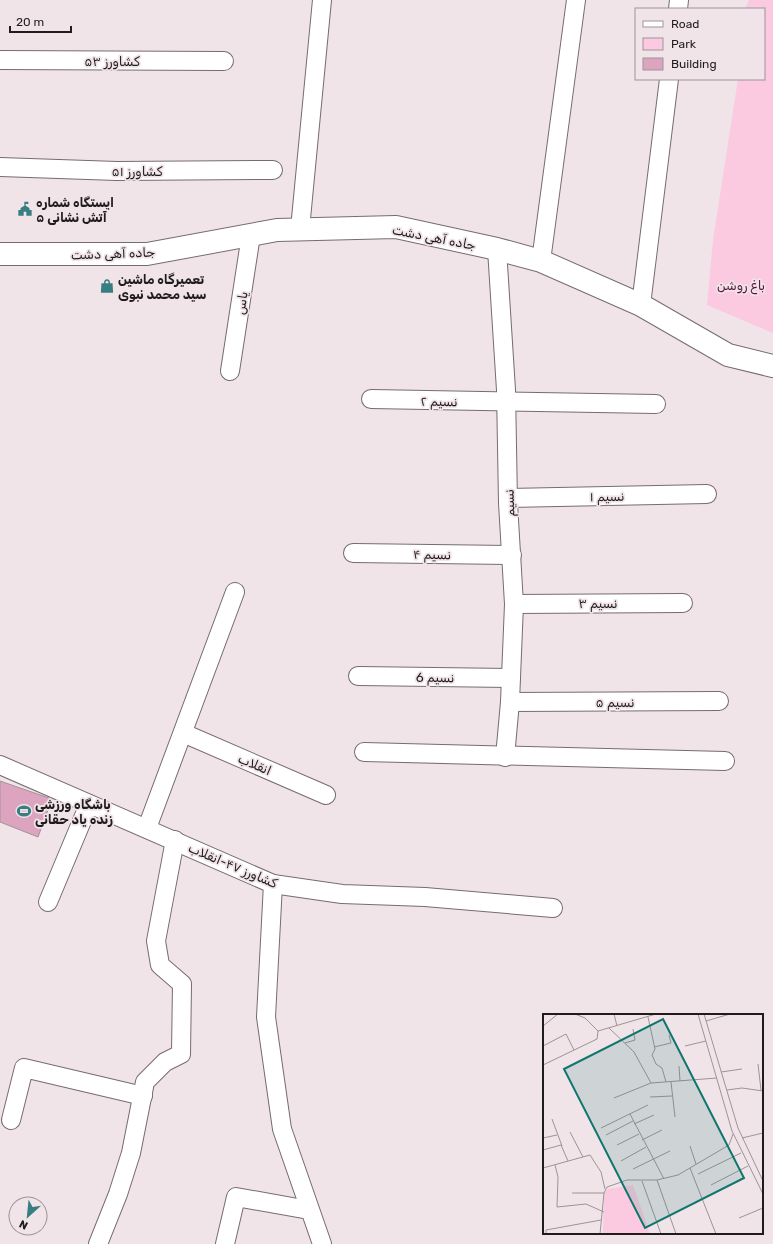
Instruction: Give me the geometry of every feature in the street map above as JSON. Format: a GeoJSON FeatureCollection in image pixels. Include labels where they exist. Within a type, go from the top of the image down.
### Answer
{"type":"FeatureCollection","features":[{"type":"Feature","properties":{"kind":"street"},"geometry":{"type":"LineString","coordinates":[[300,229],[322,0]]}},
{"type":"Feature","properties":{"kind":"street"},"geometry":{"type":"LineString","coordinates":[[541,261],[576,0]]}},
{"type":"Feature","properties":{"kind":"street","name":"کشاورز ۵۳"},"geometry":{"type":"LineString","coordinates":[[0,60],[224,61]]}},
{"type":"Feature","properties":{"kind":"street"},"geometry":{"type":"LineString","coordinates":[[641,305],[669,80]]}},
{"type":"Feature","properties":{"kind":"street","name":"کشاورز ۵۱"},"geometry":{"type":"LineString","coordinates":[[0,167],[117,171],[273,170]]}},
{"type":"Feature","properties":{"kind":"street","name":"جاده آهی دشت"},"geometry":{"type":"LineString","coordinates":[[0,254],[147,254],[277,230],[396,227],[497,249],[541,261],[641,305],[728,355],[773,366]]}},
{"type":"Feature","properties":{"kind":"street","name":"یاس"},"geometry":{"type":"LineString","coordinates":[[230,371],[251,235]]}},
{"type":"Feature","properties":{"kind":"street","name":"نسیم"},"geometry":{"type":"LineString","coordinates":[[497,249],[506,403],[508,498],[514,604],[510,702],[505,756]]}},
{"type":"Feature","properties":{"kind":"street","name":"نسیم ۲"},"geometry":{"type":"LineString","coordinates":[[371,399],[506,403],[656,404]]}},
{"type":"Feature","properties":{"kind":"street","name":"نسیم ۱"},"geometry":{"type":"LineString","coordinates":[[508,498],[707,494]]}},
{"type":"Feature","properties":{"kind":"street","name":"نسیم ۴"},"geometry":{"type":"LineString","coordinates":[[353,553],[512,555]]}},
{"type":"Feature","properties":{"kind":"street"},"geometry":{"type":"LineString","coordinates":[[147,828],[235,592]]}},
{"type":"Feature","properties":{"kind":"street","name":"نسیم ۳"},"geometry":{"type":"LineString","coordinates":[[514,604],[683,603]]}},
{"type":"Feature","properties":{"kind":"street","name":"نسیم 6"},"geometry":{"type":"LineString","coordinates":[[358,676],[511,678]]}},
{"type":"Feature","properties":{"kind":"street","name":"نسیم ۵"},"geometry":{"type":"LineString","coordinates":[[510,702],[719,701]]}},
{"type":"Feature","properties":{"kind":"street","name":"انقلاب"},"geometry":{"type":"LineString","coordinates":[[182,733],[326,795]]}},
{"type":"Feature","properties":{"kind":"street"},"geometry":{"type":"LineString","coordinates":[[364,752],[725,761]]}},
{"type":"Feature","properties":{"kind":"street","name":"کشاورز ۴۷-انقلاب"},"geometry":{"type":"LineString","coordinates":[[0,765],[175,840],[272,884],[342,894],[425,896],[553,908]]}},
{"type":"Feature","properties":{"kind":"street"},"geometry":{"type":"LineString","coordinates":[[48,902],[89,804]]}},
{"type":"Feature","properties":{"kind":"street"},"geometry":{"type":"LineString","coordinates":[[98,1244],[120,1188],[131,1153],[145,1082],[165,1062],[181,1054],[182,984],[160,965],[156,941],[175,840]]}},
{"type":"Feature","properties":{"kind":"street"},"geometry":{"type":"LineString","coordinates":[[272,884],[266,1018],[282,1129],[322,1244]]}},
{"type":"Feature","properties":{"kind":"street"},"geometry":{"type":"LineString","coordinates":[[11,1120],[24,1068],[143,1096]]}},
{"type":"Feature","properties":{"kind":"street"},"geometry":{"type":"LineString","coordinates":[[225,1244],[236,1197],[309,1210]]}},
{"type":"Feature","properties":{"kind":"green space","name":"باغ روشن"},"geometry":{"type":"Polygon","coordinates":[[[749,0],[773,0],[773,333],[707,305],[713,240],[738,80],[765,80],[765,8],[745,8],[749,0]]]}},
{"type":"Feature","properties":{"kind":"building","name":"باشگاه ورزشی زنده یاد حقانی"},"geometry":{"type":"Polygon","coordinates":[[[0,781],[52,799],[38,837],[0,822],[0,781]]]}},
{"type":"Feature","properties":{"kind":"place","name":"ایستگاه شماره ۵ آتش نشانی"},"geometry":{"type":"Point","coordinates":[25,209]}},
{"type":"Feature","properties":{"kind":"place","name":"تعمیرگاه ماشین سید محمد نبوی"},"geometry":{"type":"Point","coordinates":[107,286]}},
{"type":"Feature","properties":{"kind":"place","name":"باشگاه ورزشی زنده یاد حقانی"},"geometry":{"type":"Point","coordinates":[24,811]}}]}
